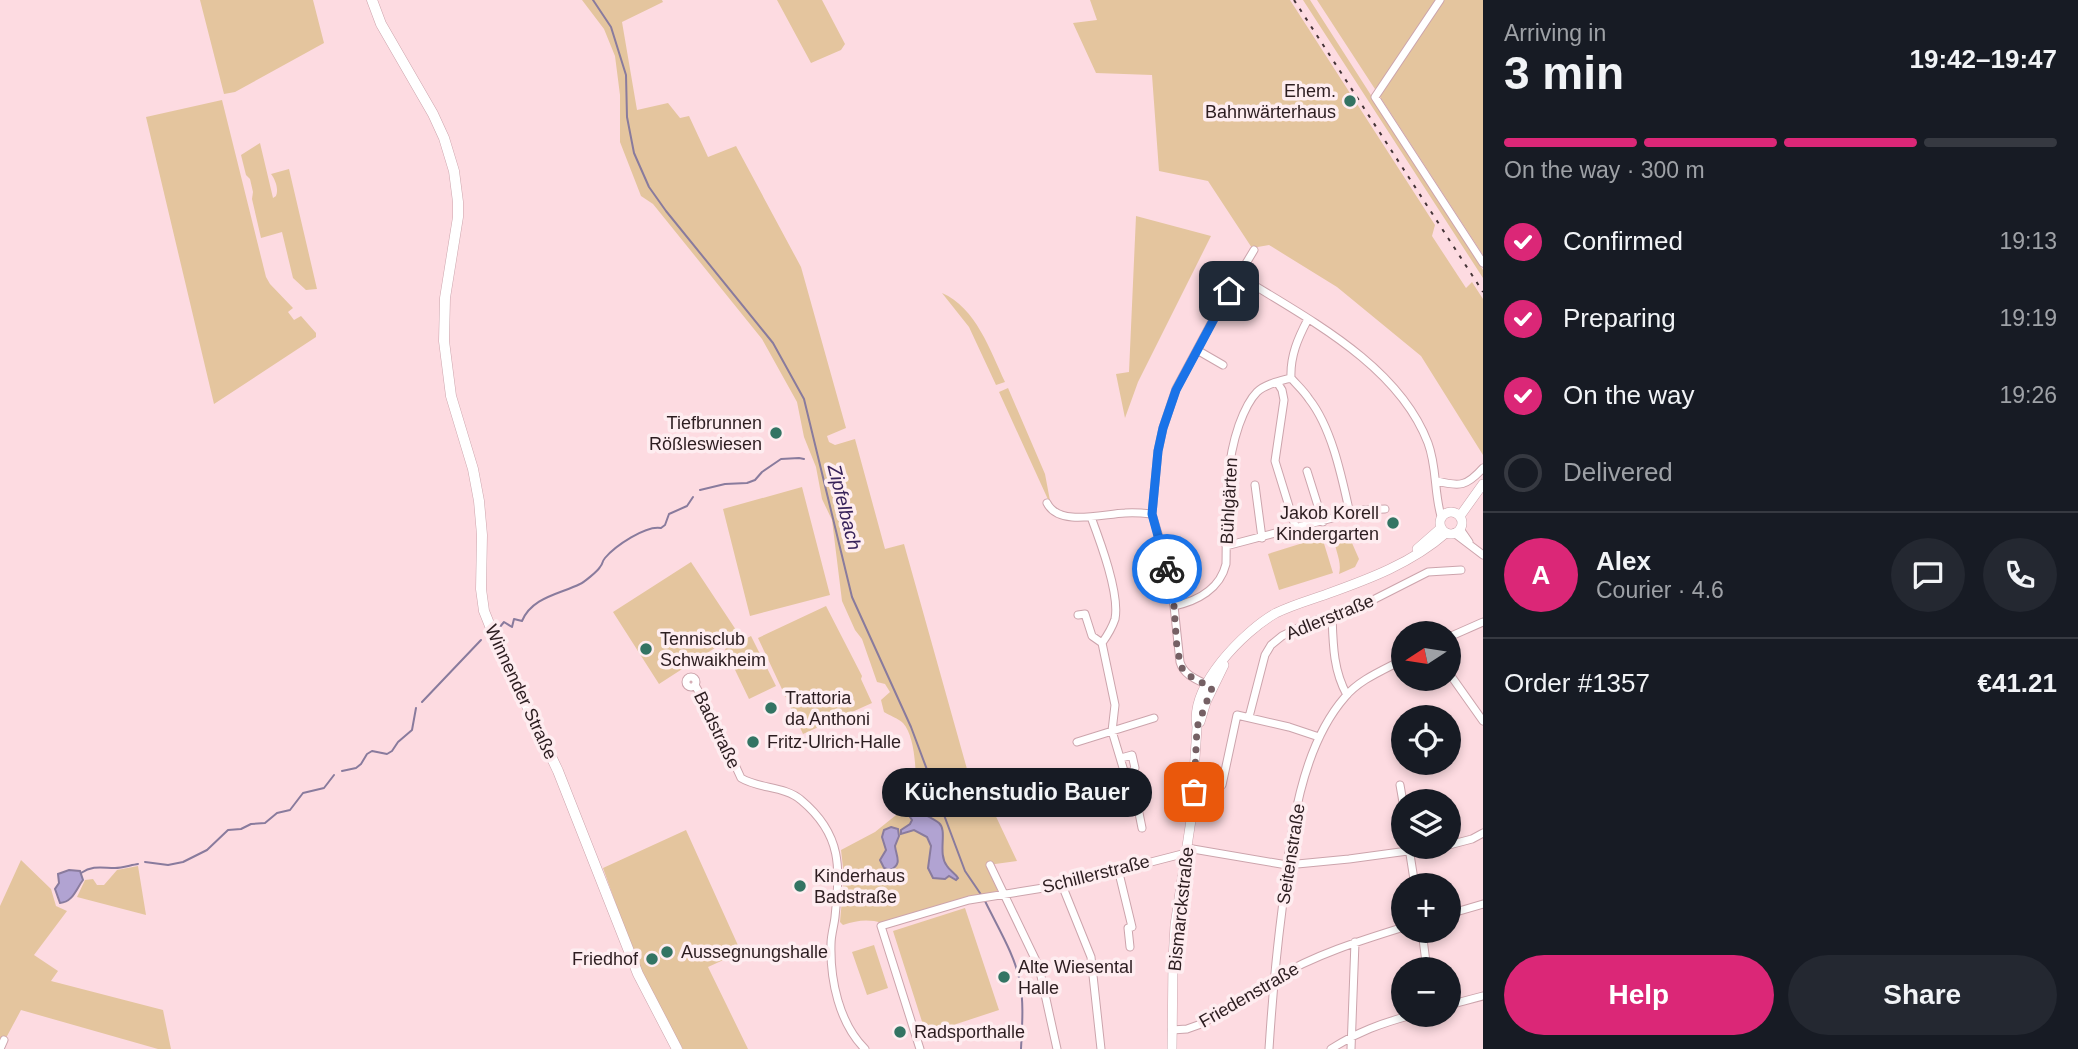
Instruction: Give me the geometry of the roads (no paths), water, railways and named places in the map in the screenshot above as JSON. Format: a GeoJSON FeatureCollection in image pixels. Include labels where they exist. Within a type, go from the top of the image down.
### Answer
{"type":"FeatureCollection","features":[{"type":"Feature","properties":{"kind":"main road","name":"Winnender Straße"},"geometry":{"type":"LineString","coordinates":[[372,0],[381,24],[433,114],[450,156],[457,187],[456,230],[445,298],[444,341],[451,396],[479,501],[484,611],[558,771],[638,974],[677,1049]]}},
{"type":"Feature","properties":{"kind":"street"},"geometry":{"type":"LineString","coordinates":[[1440,0],[1375,97],[1483,263]]}},
{"type":"Feature","properties":{"kind":"street"},"geometry":{"type":"LineString","coordinates":[[1209,686],[1186,674],[1177,649],[1174,606],[1165,557],[1152,514],[1158,451],[1176,390],[1254,250]]}},
{"type":"Feature","properties":{"kind":"street"},"geometry":{"type":"LineString","coordinates":[[1239,276],[1364,358],[1408,406],[1432,453],[1438,499],[1462,524],[1450,531]]}},
{"type":"Feature","properties":{"kind":"street"},"geometry":{"type":"LineString","coordinates":[[1308,319],[1297,338],[1291,378],[1310,399],[1324,426],[1350,514]]}},
{"type":"Feature","properties":{"kind":"street"},"geometry":{"type":"LineString","coordinates":[[1197,350],[1223,365]]}},
{"type":"Feature","properties":{"kind":"street","name":"Bühlgärten"},"geometry":{"type":"LineString","coordinates":[[1174,606],[1190,602],[1218,584],[1223,575],[1226,564],[1226,488],[1229,460],[1236,435],[1244,413],[1257,391],[1291,378]]}},
{"type":"Feature","properties":{"kind":"street"},"geometry":{"type":"LineString","coordinates":[[1277,382],[1284,400],[1275,461],[1296,529]]}},
{"type":"Feature","properties":{"kind":"street"},"geometry":{"type":"LineString","coordinates":[[1437,481],[1458,485],[1468,482],[1483,468]]}},
{"type":"Feature","properties":{"kind":"street"},"geometry":{"type":"LineString","coordinates":[[1307,471],[1323,522]]}},
{"type":"Feature","properties":{"kind":"street"},"geometry":{"type":"LineString","coordinates":[[1255,485],[1262,538]]}},
{"type":"Feature","properties":{"kind":"street"},"geometry":{"type":"LineString","coordinates":[[1480,488],[1440,521],[1483,555]]}},
{"type":"Feature","properties":{"kind":"street"},"geometry":{"type":"LineString","coordinates":[[1047,503],[1050,508],[1066,517],[1128,512],[1152,514]]}},
{"type":"Feature","properties":{"kind":"street"},"geometry":{"type":"LineString","coordinates":[[1226,546],[1370,509],[1385,509]]}},
{"type":"Feature","properties":{"kind":"street"},"geometry":{"type":"LineString","coordinates":[[1091,517],[1115,595],[1115,617],[1102,643]]}},
{"type":"Feature","properties":{"kind":"street","name":"Bismarckstraße"},"geometry":{"type":"LineString","coordinates":[[1172,1049],[1175,925],[1194,792],[1197,727],[1211,674],[1251,631],[1275,614],[1374,577],[1422,552],[1450,531]]}},
{"type":"Feature","properties":{"kind":"street","name":"Adlerstraße"},"geometry":{"type":"LineString","coordinates":[[1249,717],[1261,665],[1271,645],[1293,629],[1381,597],[1428,572],[1461,570]]}},
{"type":"Feature","properties":{"kind":"street"},"geometry":{"type":"LineString","coordinates":[[1078,615],[1085,614],[1092,635],[1102,643],[1115,705],[1112,731],[1124,771],[1131,773],[1143,828]]}},
{"type":"Feature","properties":{"kind":"street"},"geometry":{"type":"LineString","coordinates":[[1332,615],[1335,665],[1347,695]]}},
{"type":"Feature","properties":{"kind":"street"},"geometry":{"type":"LineString","coordinates":[[1461,632],[1483,622]]}},
{"type":"Feature","properties":{"kind":"street","name":"Seitenstraße"},"geometry":{"type":"LineString","coordinates":[[1269,1049],[1273,979],[1292,829],[1300,796],[1319,737],[1333,712],[1347,695],[1369,678],[1391,666]]}},
{"type":"Feature","properties":{"kind":"street","name":"Badstraße"},"geometry":{"type":"LineString","coordinates":[[695,685],[741,778],[799,798],[827,831],[838,864],[831,943],[836,994],[845,1017],[865,1049]]}},
{"type":"Feature","properties":{"kind":"street"},"geometry":{"type":"LineString","coordinates":[[1461,690],[1483,721]]}},
{"type":"Feature","properties":{"kind":"street"},"geometry":{"type":"LineString","coordinates":[[1475,709],[1483,704]]}},
{"type":"Feature","properties":{"kind":"street"},"geometry":{"type":"LineString","coordinates":[[1222,785],[1237,715],[1290,727],[1319,737]]}},
{"type":"Feature","properties":{"kind":"street"},"geometry":{"type":"LineString","coordinates":[[1077,742],[1154,718]]}},
{"type":"Feature","properties":{"kind":"street"},"geometry":{"type":"LineString","coordinates":[[1400,785],[1401,789]]}},
{"type":"Feature","properties":{"kind":"street"},"geometry":{"type":"LineString","coordinates":[[1461,842],[1483,833]]}},
{"type":"Feature","properties":{"kind":"street","name":"Schillerstraße"},"geometry":{"type":"LineString","coordinates":[[920,1049],[881,926],[969,900],[1062,885],[1187,850],[1287,865],[1391,851]]}},
{"type":"Feature","properties":{"kind":"street"},"geometry":{"type":"LineString","coordinates":[[990,865],[1039,967],[1057,1049]]}},
{"type":"Feature","properties":{"kind":"street"},"geometry":{"type":"LineString","coordinates":[[1118,869],[1132,927],[1128,928],[1130,947]]}},
{"type":"Feature","properties":{"kind":"street"},"geometry":{"type":"LineString","coordinates":[[1062,885],[1091,957],[1101,1049]]}},
{"type":"Feature","properties":{"kind":"street"},"geometry":{"type":"LineString","coordinates":[[1461,910],[1483,904]]}},
{"type":"Feature","properties":{"kind":"street","name":"Friedenstraße"},"geometry":{"type":"LineString","coordinates":[[1172,1030],[1187,1029],[1207,1021],[1273,979],[1313,959],[1391,931]]}},
{"type":"Feature","properties":{"kind":"street"},"geometry":{"type":"LineString","coordinates":[[1351,1049],[1355,942]]}},
{"type":"Feature","properties":{"kind":"street"},"geometry":{"type":"LineString","coordinates":[[1461,1002],[1483,996]]}},
{"type":"Feature","properties":{"kind":"street"},"geometry":{"type":"LineString","coordinates":[[1331,1049],[1352,1034],[1391,1020]]}},
{"type":"Feature","properties":{"kind":"street"},"geometry":{"type":"LineString","coordinates":[[0,1049],[4,1040]]}},
{"type":"Feature","properties":{"kind":"waterway","name":"Zipfelbach"},"geometry":{"type":"LineString","coordinates":[[593,0],[611,27],[626,75],[627,117],[634,153],[649,187],[773,343],[804,399],[852,597],[911,727],[965,871],[982,896]]}},
{"type":"Feature","properties":{"kind":"waterway"},"geometry":{"type":"LineString","coordinates":[[700,490],[725,484],[747,483],[755,480],[781,459],[804,459]]}},
{"type":"Feature","properties":{"kind":"waterway"},"geometry":{"type":"LineString","coordinates":[[499,628],[504,622],[512,627],[514,619],[522,621],[539,601],[580,584],[599,569],[605,558],[616,548],[639,533],[661,528],[669,514],[687,506],[693,497]]}},
{"type":"Feature","properties":{"kind":"waterway"},"geometry":{"type":"LineString","coordinates":[[422,702],[481,640]]}},
{"type":"Feature","properties":{"kind":"waterway"},"geometry":{"type":"LineString","coordinates":[[342,771],[356,768],[372,751],[387,754],[392,751],[412,730],[416,708]]}},
{"type":"Feature","properties":{"kind":"waterway"},"geometry":{"type":"LineString","coordinates":[[145,862],[168,865],[183,862],[207,850],[228,830],[265,823],[277,813],[290,810],[303,793],[324,788],[334,775]]}},
{"type":"Feature","properties":{"kind":"waterway"},"geometry":{"type":"LineString","coordinates":[[81,873],[94,868],[118,868],[138,864]]}},
{"type":"Feature","properties":{"kind":"waterway","name":"Zipfelbach"},"geometry":{"type":"LineString","coordinates":[[985,901],[1018,972],[1022,999],[1021,1049]]}},
{"type":"Feature","properties":{"kind":"railway"},"geometry":{"type":"LineString","coordinates":[[1294,0],[1483,292]]}},
{"type":"Feature","properties":{"kind":"place","name":"Ehem. Bahnwärterhaus"},"geometry":{"type":"Point","coordinates":[1350,101]}},
{"type":"Feature","properties":{"kind":"place","name":"Tiefbrunnen Rößleswiesen"},"geometry":{"type":"Point","coordinates":[776,433]}},
{"type":"Feature","properties":{"kind":"place","name":"Jakob Korell Kindergarten"},"geometry":{"type":"Point","coordinates":[1393,523]}},
{"type":"Feature","properties":{"kind":"place","name":"Tennisclub Schwaikheim"},"geometry":{"type":"Point","coordinates":[646,649]}},
{"type":"Feature","properties":{"kind":"place","name":"Trattoria da Anthoni"},"geometry":{"type":"Point","coordinates":[771,708]}},
{"type":"Feature","properties":{"kind":"place","name":"Fritz-Ulrich-Halle"},"geometry":{"type":"Point","coordinates":[753,742]}},
{"type":"Feature","properties":{"kind":"place","name":"Küchenstudio Bauer"},"geometry":{"type":"Point","coordinates":[1194,792]}},
{"type":"Feature","properties":{"kind":"place","name":"Kinderhaus Badstraße"},"geometry":{"type":"Point","coordinates":[800,886]}},
{"type":"Feature","properties":{"kind":"place","name":"Aussegnungshalle"},"geometry":{"type":"Point","coordinates":[667,952]}},
{"type":"Feature","properties":{"kind":"place","name":"Friedhof"},"geometry":{"type":"Point","coordinates":[652,959]}},
{"type":"Feature","properties":{"kind":"place","name":"Alte Wiesental Halle"},"geometry":{"type":"Point","coordinates":[1004,977]}},
{"type":"Feature","properties":{"kind":"place","name":"Radsporthalle"},"geometry":{"type":"Point","coordinates":[900,1032]}}]}
